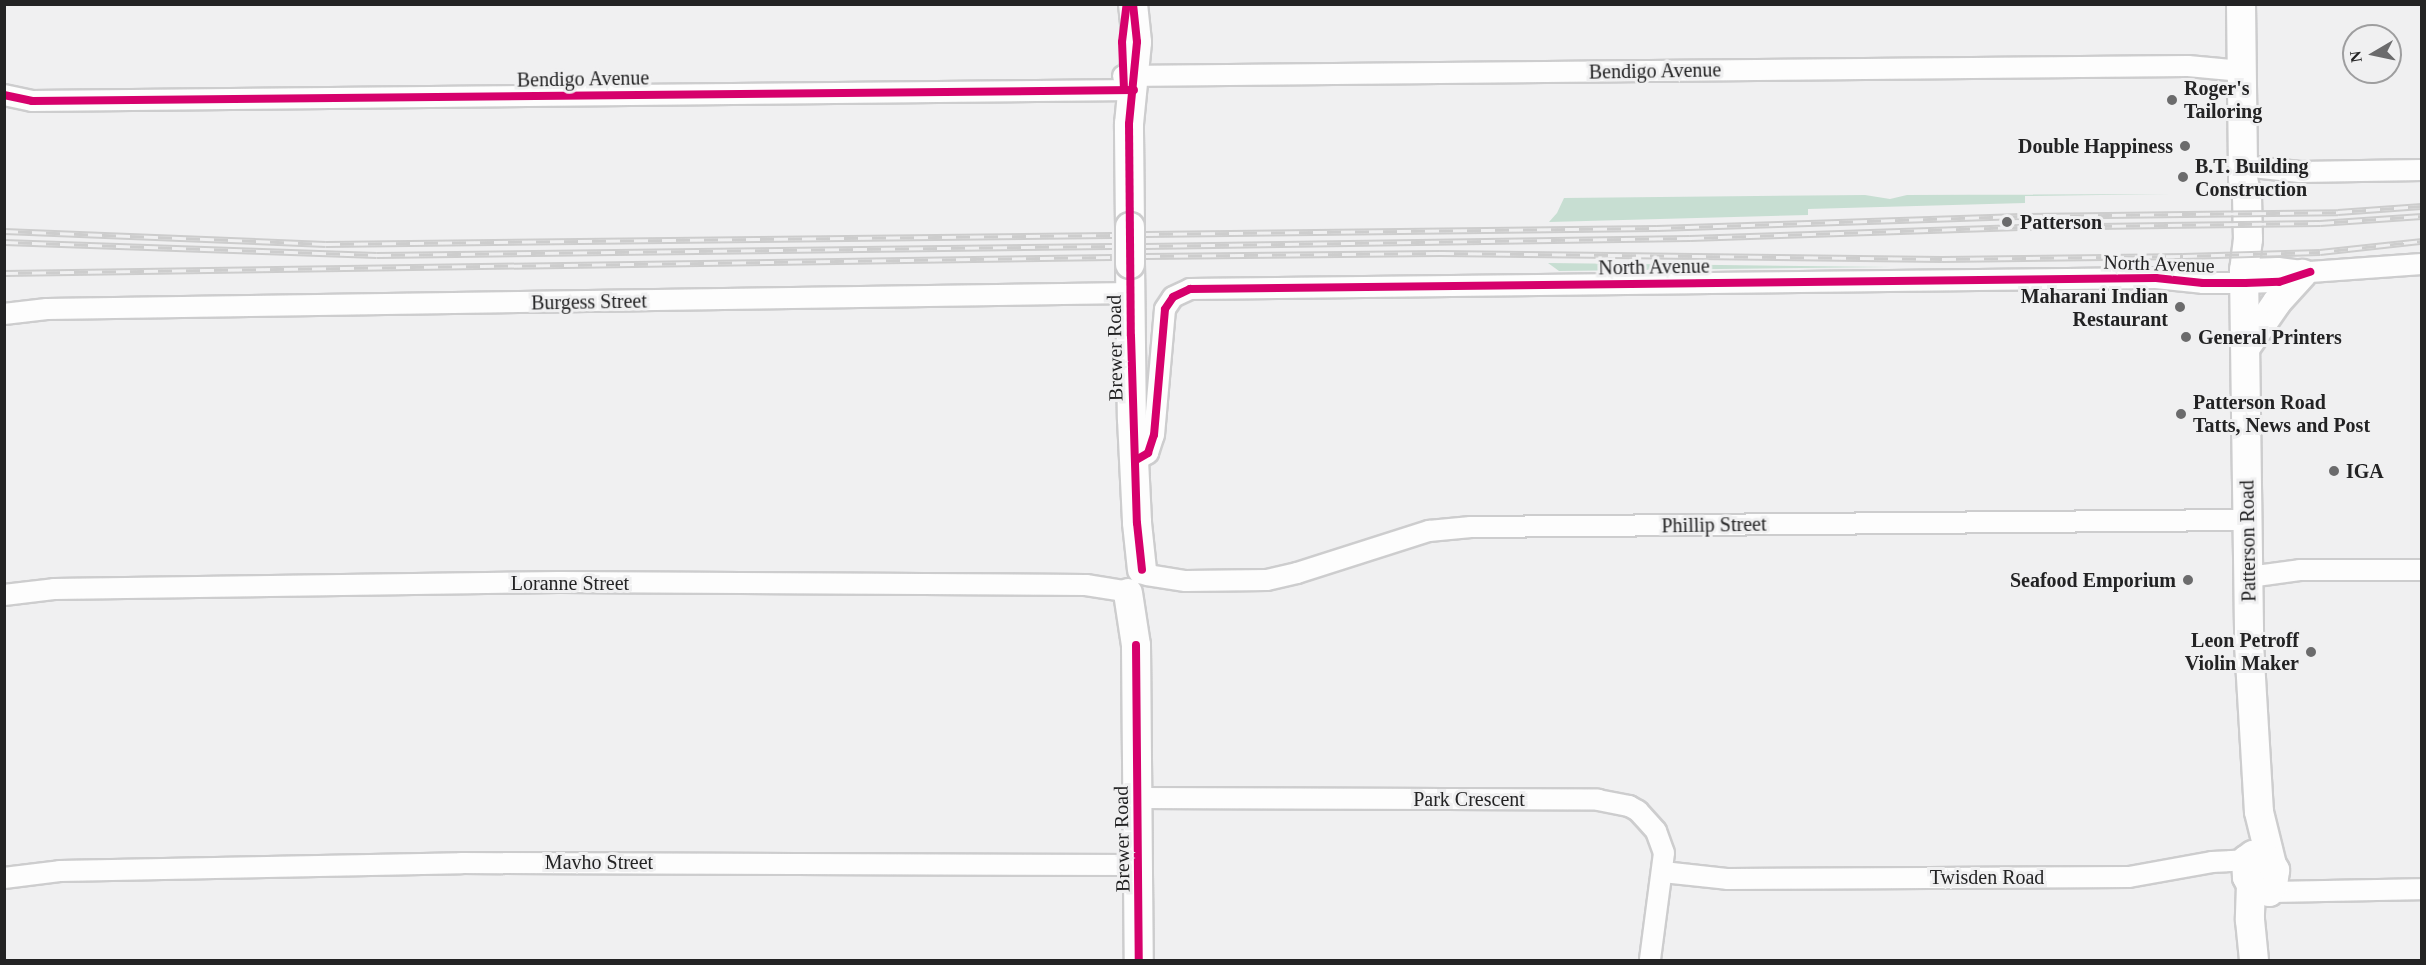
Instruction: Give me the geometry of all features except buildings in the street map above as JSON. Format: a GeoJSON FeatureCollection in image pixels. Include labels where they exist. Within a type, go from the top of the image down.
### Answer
{"type":"FeatureCollection","features":[{"type":"Feature","properties":{"kind":"street","name":"Brewer Road"},"geometry":{"type":"LineString","coordinates":[[1127,4],[1122,42],[1129,83],[1132,418],[1136,460],[1139,960]]}},
{"type":"Feature","properties":{"kind":"street","name":"Brewer Road"},"geometry":{"type":"LineString","coordinates":[[1129,83],[1137,42],[1133,4]]}},
{"type":"Feature","properties":{"kind":"street","name":"Patterson Road"},"geometry":{"type":"LineString","coordinates":[[2241,4],[2243,172],[2247,196],[2248,239],[2245,276],[2249,644],[2259,812],[2266,877],[2254,958]]}},
{"type":"Feature","properties":{"kind":"street","name":"Bendigo Avenue"},"geometry":{"type":"LineString","coordinates":[[4,96],[32,101],[2242,64]]}},
{"type":"Feature","properties":{"kind":"street","name":"Bendigo Avenue"},"geometry":{"type":"LineString","coordinates":[[4,107],[32,101]]}},
{"type":"Feature","properties":{"kind":"street"},"geometry":{"type":"LineString","coordinates":[[2243,172],[2263,179],[2300,172],[2421,170]]}},
{"type":"Feature","properties":{"kind":"street","name":"North Avenue"},"geometry":{"type":"LineString","coordinates":[[1136,460],[1148,453],[1154,435],[1165,309],[1173,297],[1190,289],[2156,278],[2203,283],[2245,276],[2279,282],[2306,273],[2421,264]]}},
{"type":"Feature","properties":{"kind":"street"},"geometry":{"type":"LineString","coordinates":[[2246,347],[2277,302],[2306,273]]}},
{"type":"Feature","properties":{"kind":"street","name":"Burgess Street"},"geometry":{"type":"LineString","coordinates":[[4,314],[48,309],[1131,293]]}},
{"type":"Feature","properties":{"kind":"street","name":"Burgess Street"},"geometry":{"type":"LineString","coordinates":[[4,305],[48,309]]}},
{"type":"Feature","properties":{"kind":"street","name":"Phillip Street"},"geometry":{"type":"LineString","coordinates":[[1135,582],[1268,579],[1297,573],[1429,531],[1452,528],[2248,520]]}},
{"type":"Feature","properties":{"kind":"street"},"geometry":{"type":"LineString","coordinates":[[2249,570],[2421,570]]}},
{"type":"Feature","properties":{"kind":"street","name":"Loranne Street"},"geometry":{"type":"LineString","coordinates":[[4,582],[54,589]]}},
{"type":"Feature","properties":{"kind":"street","name":"Loranne Street"},"geometry":{"type":"LineString","coordinates":[[4,595],[54,589],[559,582],[1086,585],[1135,582]]}},
{"type":"Feature","properties":{"kind":"street","name":"Park Crescent"},"geometry":{"type":"LineString","coordinates":[[1138,798],[1609,801],[1638,811],[1656,831],[1664,853],[1663,879],[1650,960]]}},
{"type":"Feature","properties":{"kind":"street","name":"Twisden Road"},"geometry":{"type":"LineString","coordinates":[[1663,879],[2129,877],[2212,862],[2266,877],[2421,889]]}},
{"type":"Feature","properties":{"kind":"street","name":"Mavho Street"},"geometry":{"type":"LineString","coordinates":[[4,878],[60,871],[461,863],[1138,865]]}},
{"type":"Feature","properties":{"kind":"street","name":"Mavho Street"},"geometry":{"type":"LineString","coordinates":[[4,866],[60,871]]}},
{"type":"Feature","properties":{"kind":"green space"},"geometry":{"type":"Polygon","coordinates":[[[2170,194],[2025,196],[2025,203],[1808,209],[1808,215],[1549,222],[1557,213],[1564,198],[1865,195],[1890,199],[1907,195],[2170,194]]]}},
{"type":"Feature","properties":{"kind":"green space"},"geometry":{"type":"Polygon","coordinates":[[[1548,263],[1720,265],[1891,267],[1559,271],[1548,263]]]}},
{"type":"Feature","properties":{"kind":"railway"},"geometry":{"type":"LineString","coordinates":[[1145,234],[1657,228],[2028,216],[2338,212],[2422,206]]}},
{"type":"Feature","properties":{"kind":"railway"},"geometry":{"type":"LineString","coordinates":[[1145,246],[1690,238],[2028,227],[2320,223],[2422,216]]}},
{"type":"Feature","properties":{"kind":"railway"},"geometry":{"type":"LineString","coordinates":[[4,231],[326,244],[1112,235]]}},
{"type":"Feature","properties":{"kind":"railway"},"geometry":{"type":"LineString","coordinates":[[1146,256],[1440,253],[1942,259],[2320,252],[2422,241]]}},
{"type":"Feature","properties":{"kind":"railway"},"geometry":{"type":"LineString","coordinates":[[4,242],[377,255],[1112,246]]}},
{"type":"Feature","properties":{"kind":"railway"},"geometry":{"type":"LineString","coordinates":[[4,273],[1112,257]]}},
{"type":"Feature","properties":{"kind":"cycle path"},"geometry":{"type":"LineString","coordinates":[[1124,89],[1122,42],[1127,4]]}},
{"type":"Feature","properties":{"kind":"cycle path"},"geometry":{"type":"LineString","coordinates":[[1133,4],[1137,42],[1129,124],[1131,336],[1137,523],[1142,570]]}},
{"type":"Feature","properties":{"kind":"cycle path"},"geometry":{"type":"LineString","coordinates":[[4,95],[32,101],[1134,90]]}},
{"type":"Feature","properties":{"kind":"cycle path"},"geometry":{"type":"LineString","coordinates":[[1136,460],[1148,453],[1154,435],[1165,309],[1173,297],[1190,289],[2156,278],[2203,283],[2245,283],[2279,282],[2310,272]]}},
{"type":"Feature","properties":{"kind":"cycle path"},"geometry":{"type":"LineString","coordinates":[[1136,645],[1139,960]]}},
{"type":"Feature","properties":{"kind":"place","name":"Roger's Tailoring"},"geometry":{"type":"Point","coordinates":[2172,100]}},
{"type":"Feature","properties":{"kind":"place","name":"Double Happiness"},"geometry":{"type":"Point","coordinates":[2185,146]}},
{"type":"Feature","properties":{"kind":"place","name":"B.T. Building Construction"},"geometry":{"type":"Point","coordinates":[2183,177]}},
{"type":"Feature","properties":{"kind":"place","name":"Patterson"},"geometry":{"type":"Point","coordinates":[2007,222]}},
{"type":"Feature","properties":{"kind":"place","name":"Maharani Indian Restaurant"},"geometry":{"type":"Point","coordinates":[2180,307]}},
{"type":"Feature","properties":{"kind":"place","name":"General Printers"},"geometry":{"type":"Point","coordinates":[2186,337]}},
{"type":"Feature","properties":{"kind":"place","name":"Patterson Road Tatts, News and Post"},"geometry":{"type":"Point","coordinates":[2181,414]}},
{"type":"Feature","properties":{"kind":"place","name":"IGA"},"geometry":{"type":"Point","coordinates":[2334,471]}},
{"type":"Feature","properties":{"kind":"place","name":"Seafood Emporium"},"geometry":{"type":"Point","coordinates":[2188,580]}},
{"type":"Feature","properties":{"kind":"place","name":"Leon Petroff Violin Maker"},"geometry":{"type":"Point","coordinates":[2311,652]}}]}
